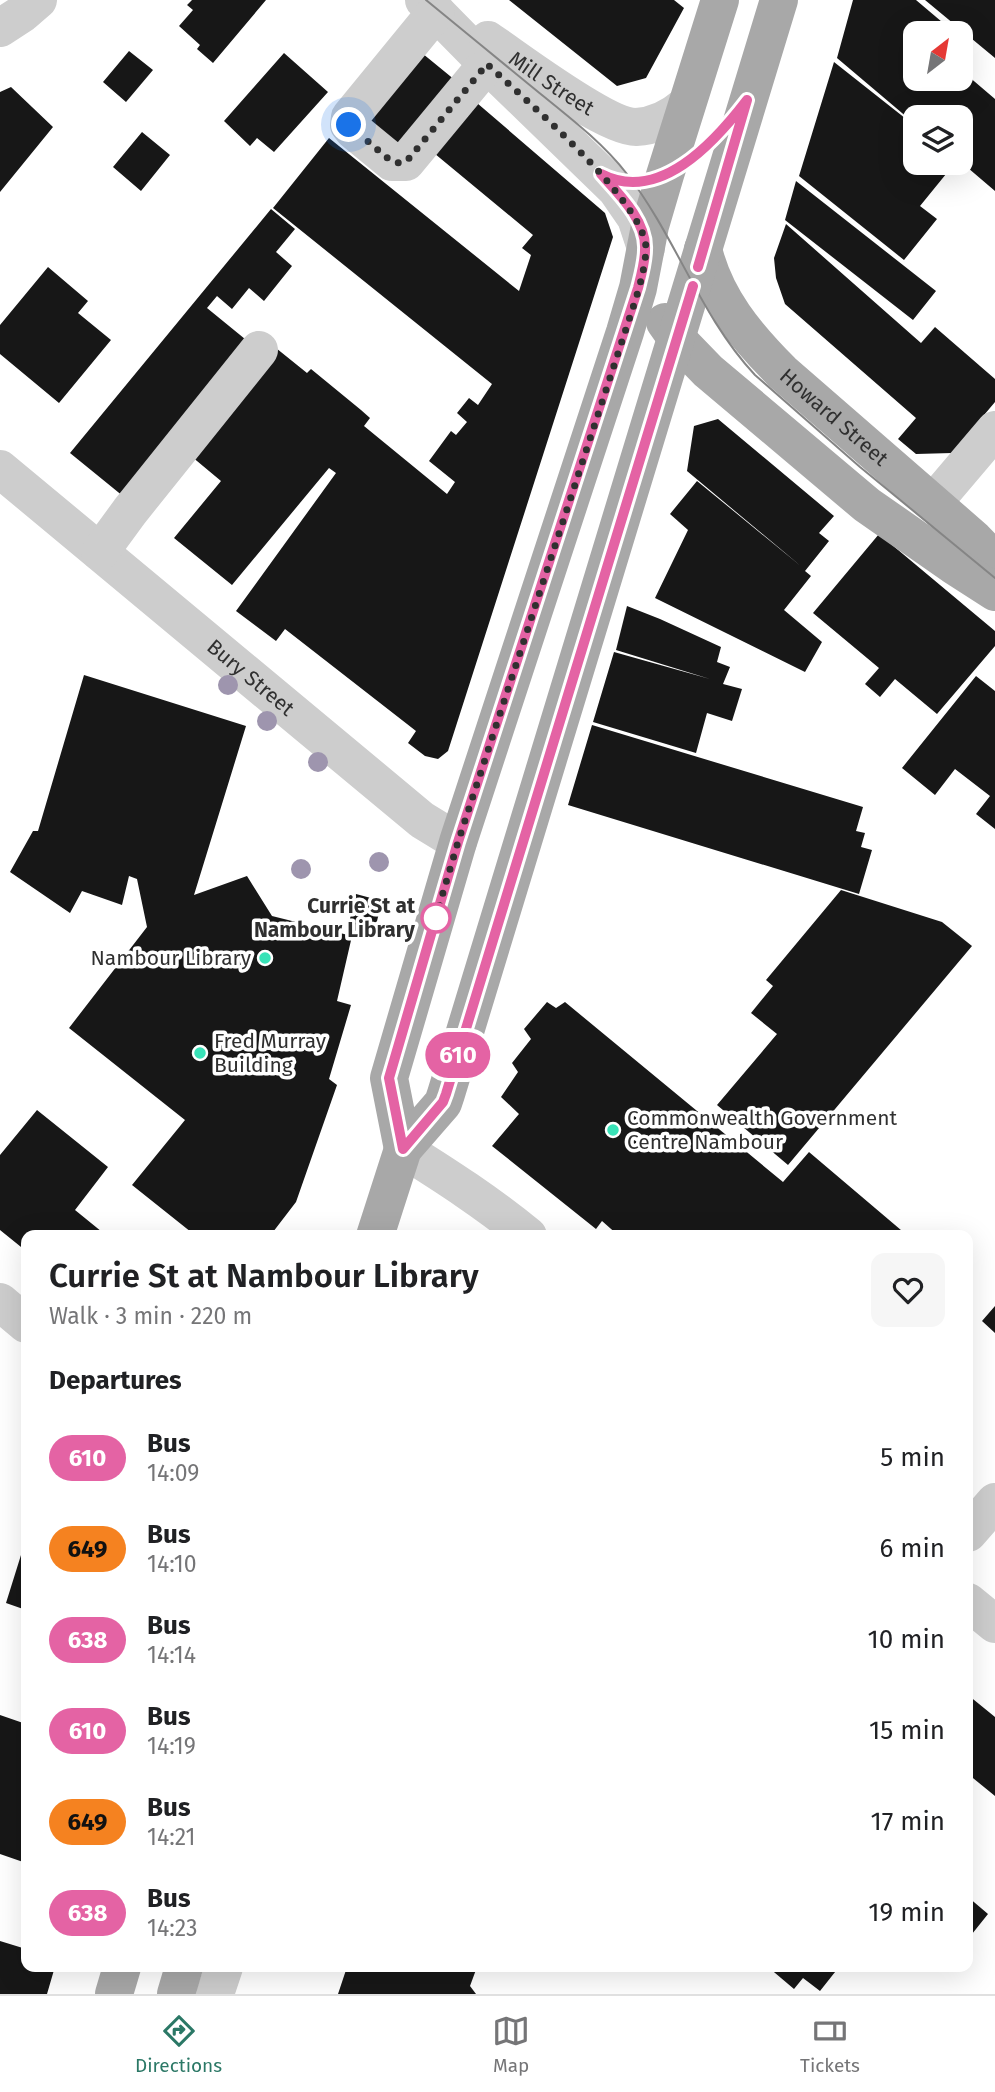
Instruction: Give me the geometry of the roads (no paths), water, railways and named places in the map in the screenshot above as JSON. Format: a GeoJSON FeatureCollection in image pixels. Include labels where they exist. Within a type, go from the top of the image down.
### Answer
{"type":"FeatureCollection","features":[{"type":"Feature","properties":{"kind":"main road"},"geometry":{"type":"LineString","coordinates":[[403,1149],[389,1078],[458,842],[625,332],[665,175],[720,0]]}},
{"type":"Feature","properties":{"kind":"main road"},"geometry":{"type":"LineString","coordinates":[[377,1230],[403,1149],[443,1102],[779,0]]}},
{"type":"Feature","properties":{"kind":"main road"},"geometry":{"type":"LineString","coordinates":[[665,175],[686,163],[707,145],[747,100]]}},
{"type":"Feature","properties":{"kind":"main road","name":"Howard Street"},"geometry":{"type":"LineString","coordinates":[[703,249],[722,299],[761,351],[974,539],[995,561]]}},
{"type":"Feature","properties":{"kind":"main road"},"geometry":{"type":"LineString","coordinates":[[645,251],[651,295],[661,316],[677,340],[708,371],[867,505],[995,592]]}},
{"type":"Feature","properties":{"kind":"main road"},"geometry":{"type":"LineString","coordinates":[[906,533],[933,503]]}},
{"type":"Feature","properties":{"kind":"main road","name":"Bury Street"},"geometry":{"type":"LineString","coordinates":[[458,842],[517,860]]}},
{"type":"Feature","properties":{"kind":"main road"},"geometry":{"type":"LineString","coordinates":[[114,1994],[121,1972]]}},
{"type":"Feature","properties":{"kind":"main road"},"geometry":{"type":"LineString","coordinates":[[176,1994],[183,1972]]}},
{"type":"Feature","properties":{"kind":"street"},"geometry":{"type":"LineString","coordinates":[[0,28],[38,0]]}},
{"type":"Feature","properties":{"kind":"street"},"geometry":{"type":"LineString","coordinates":[[430,4],[350,117],[349,125],[353,130],[392,162],[406,162],[487,64]]}},
{"type":"Feature","properties":{"kind":"street","name":"Mill Street"},"geometry":{"type":"LineString","coordinates":[[430,4],[575,99],[615,122],[635,127],[646,125],[667,119],[685,106]]}},
{"type":"Feature","properties":{"kind":"street","name":"Mill Street"},"geometry":{"type":"LineString","coordinates":[[430,4],[487,64],[616,189],[640,228],[645,251]]}},
{"type":"Feature","properties":{"kind":"street"},"geometry":{"type":"LineString","coordinates":[[601,174],[618,182],[629,183],[665,175]]}},
{"type":"Feature","properties":{"kind":"street"},"geometry":{"type":"LineString","coordinates":[[100,552],[259,350]]}},
{"type":"Feature","properties":{"kind":"street"},"geometry":{"type":"LineString","coordinates":[[933,503],[995,430]]}},
{"type":"Feature","properties":{"kind":"street","name":"Bury Street"},"geometry":{"type":"LineString","coordinates":[[0,469],[422,820],[458,842]]}},
{"type":"Feature","properties":{"kind":"street"},"geometry":{"type":"LineString","coordinates":[[403,1149],[466,1188],[520,1230]]}},
{"type":"Feature","properties":{"kind":"street"},"geometry":{"type":"LineString","coordinates":[[0,1301],[21,1320]]}},
{"type":"Feature","properties":{"kind":"street"},"geometry":{"type":"LineString","coordinates":[[973,1527],[995,1502]]}},
{"type":"Feature","properties":{"kind":"street"},"geometry":{"type":"LineString","coordinates":[[973,1606],[995,1624]]}},
{"type":"Feature","properties":{"kind":"street"},"geometry":{"type":"LineString","coordinates":[[215,1994],[222,1972]]}},
{"type":"Feature","properties":{"kind":"tram line"},"geometry":{"type":"LineString","coordinates":[[426,0],[573,120],[617,162],[660,224],[719,328],[755,375],[860,467],[995,578]]}},
{"type":"Feature","properties":{"kind":"place","name":"Currie St at Nambour Library"},"geometry":{"type":"Point","coordinates":[436,918]}},
{"type":"Feature","properties":{"kind":"place","name":"Nambour Library"},"geometry":{"type":"Point","coordinates":[265,958]}},
{"type":"Feature","properties":{"kind":"place","name":"Fred Murray Building"},"geometry":{"type":"Point","coordinates":[200,1053]}},
{"type":"Feature","properties":{"kind":"place","name":"Commonwealth Government Centre Nambour"},"geometry":{"type":"Point","coordinates":[613,1130]}}]}
